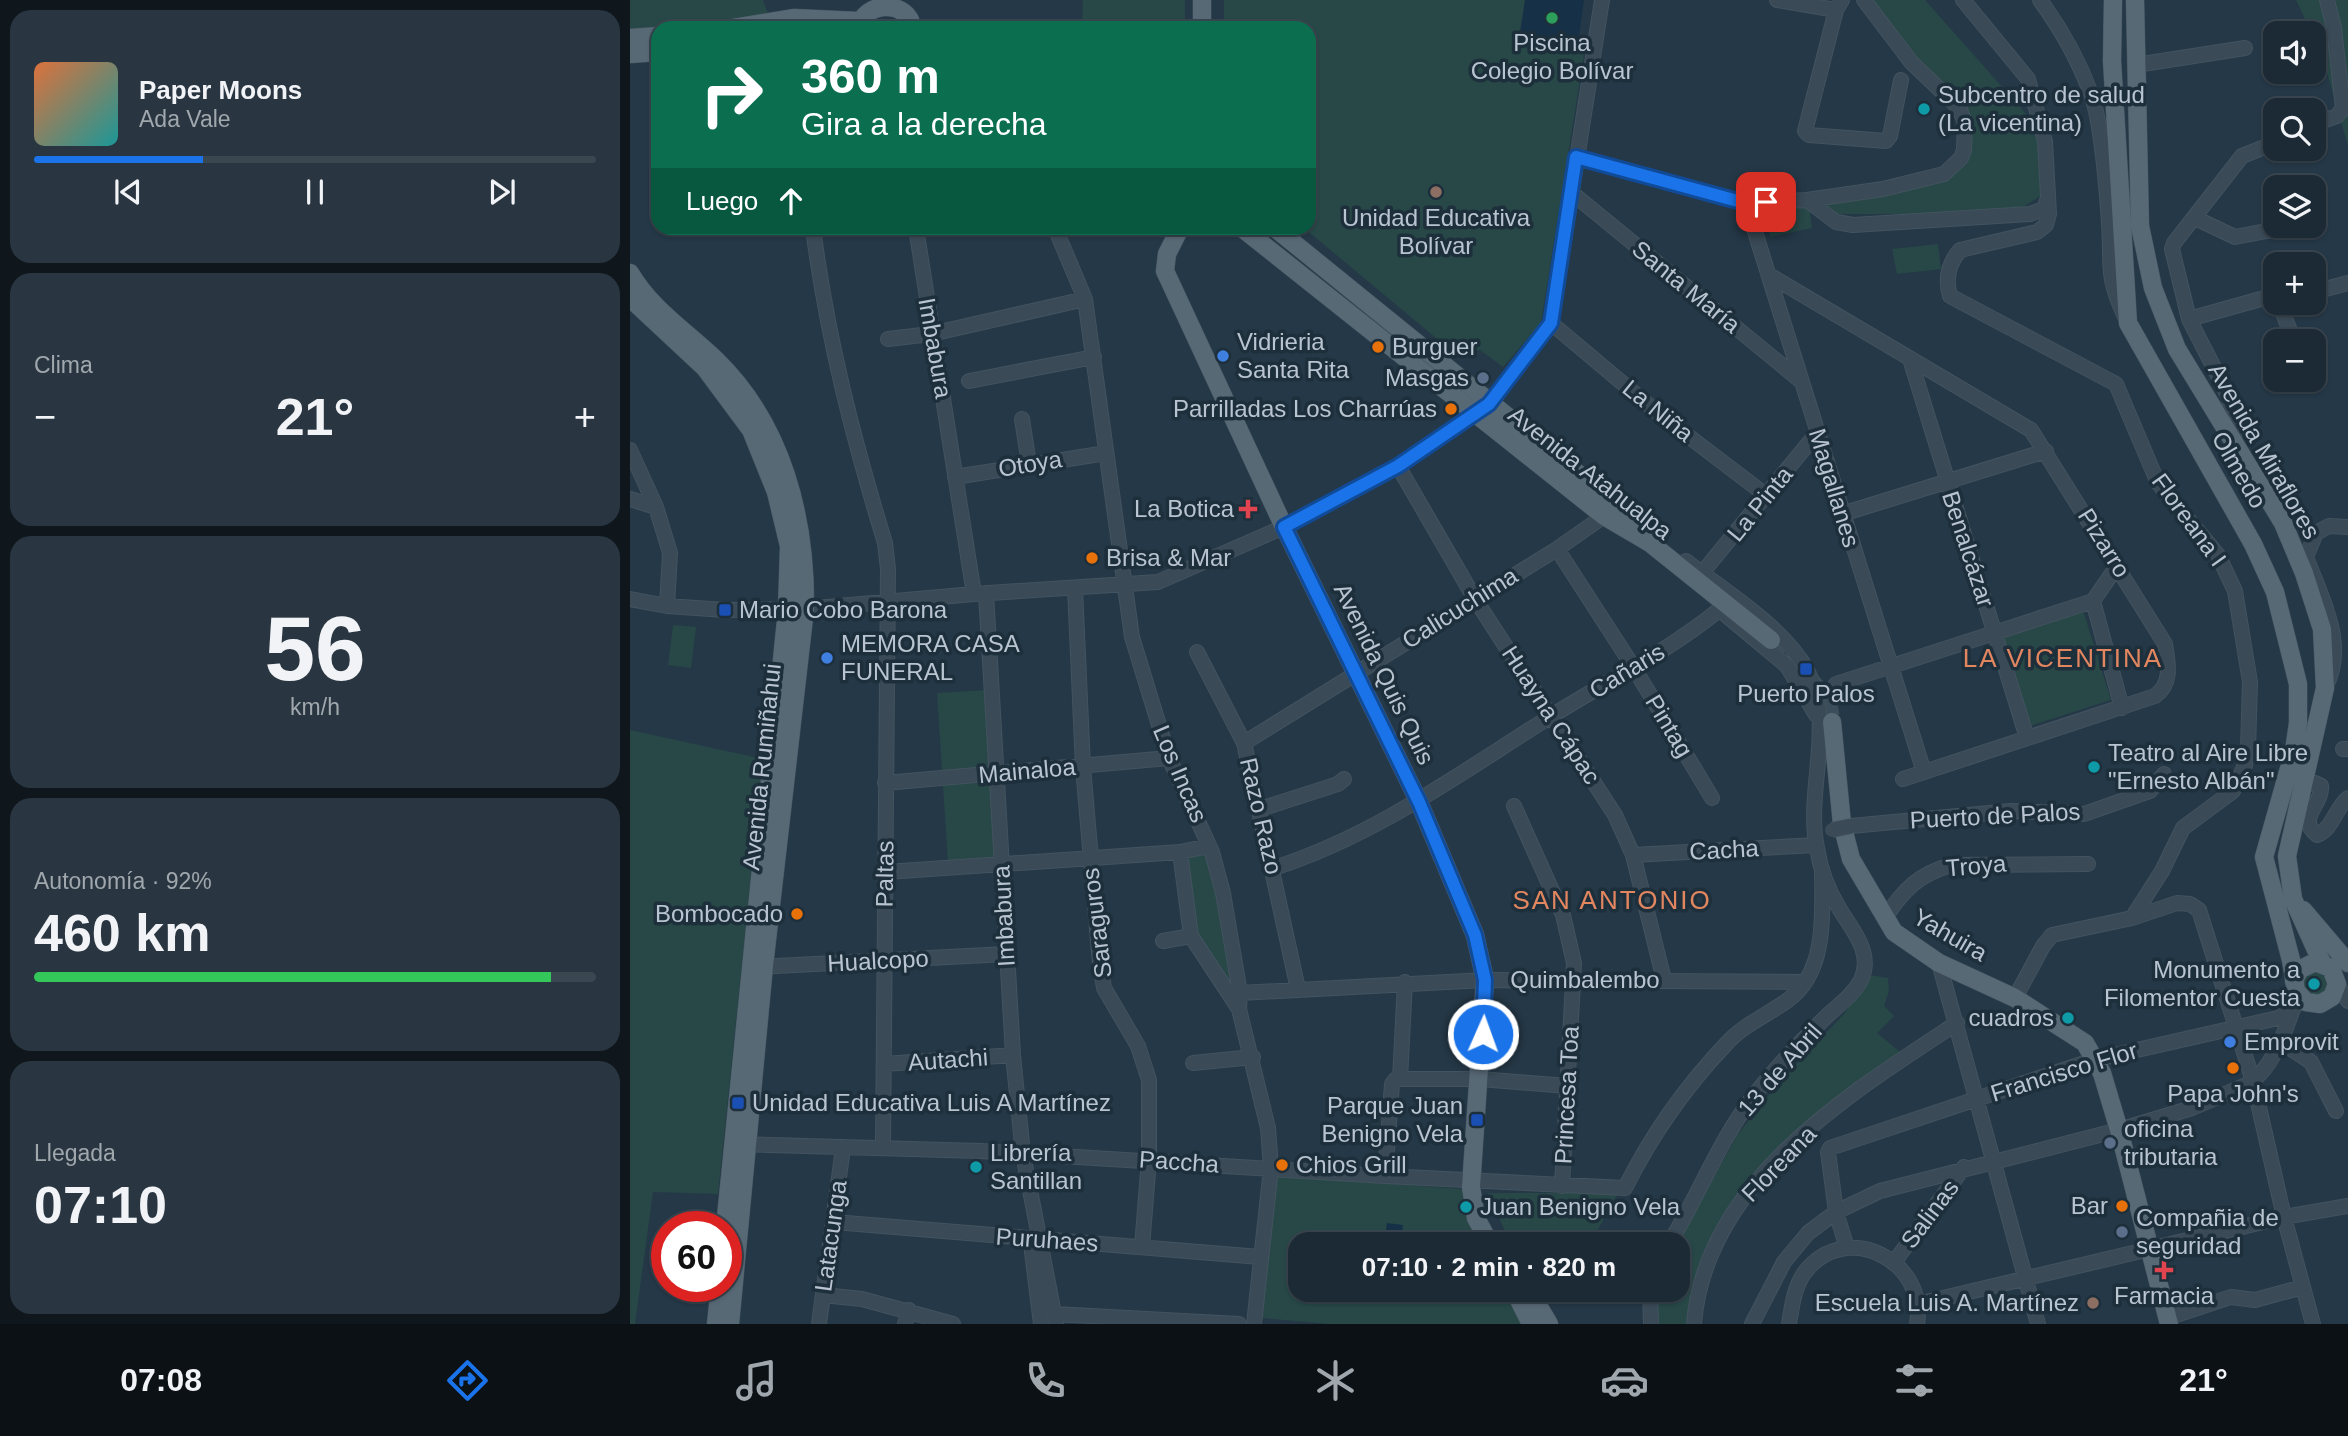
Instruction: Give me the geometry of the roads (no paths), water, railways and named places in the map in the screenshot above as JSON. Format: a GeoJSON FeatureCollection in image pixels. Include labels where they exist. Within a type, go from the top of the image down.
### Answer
{"type":"FeatureCollection","features":[{"type":"Feature","properties":{"kind":"main road"},"geometry":{"type":"LineString","coordinates":[[1202,0],[1202,21]]}},
{"type":"Feature","properties":{"kind":"main road"},"geometry":{"type":"LineString","coordinates":[[2113,0],[2112,61],[2128,323]]}},
{"type":"Feature","properties":{"kind":"main road","name":"Avenida Miraflores"},"geometry":{"type":"LineString","coordinates":[[2135,0],[2140,226],[2153,288],[2177,349],[2283,523],[2304,573],[2322,629],[2325,688],[2287,856],[2293,900],[2336,974]]}},
{"type":"Feature","properties":{"kind":"main road"},"geometry":{"type":"LineString","coordinates":[[776,21],[865,11],[887,1],[903,8],[910,21]]}},
{"type":"Feature","properties":{"kind":"main road"},"geometry":{"type":"LineString","coordinates":[[630,38],[651,36]]}},
{"type":"Feature","properties":{"kind":"main road"},"geometry":{"type":"LineString","coordinates":[[630,54],[651,52]]}},
{"type":"Feature","properties":{"kind":"main road","name":"Avenida Quis Quis"},"geometry":{"type":"LineString","coordinates":[[1176,235],[1167,254],[1165,271],[1284,527],[1419,802],[1475,935],[1485,980],[1474,1174],[1476,1218],[1484,1232]]}},
{"type":"Feature","properties":{"kind":"main road","name":"Avenida Atahualpa"},"geometry":{"type":"LineString","coordinates":[[1251,235],[1482,409]]}},
{"type":"Feature","properties":{"kind":"main road","name":"Avenida Atahualpa"},"geometry":{"type":"LineString","coordinates":[[1283,235],[1482,409],[1611,514]]}},
{"type":"Feature","properties":{"kind":"main road","name":"Avenida Rumiñahui"},"geometry":{"type":"LineString","coordinates":[[630,273],[662,311],[718,361],[750,400],[772,435],[800,527],[805,557],[796,610],[758,967],[741,1144],[730,1324]]}},
{"type":"Feature","properties":{"kind":"main road","name":"Avenida Rumiñahui"},"geometry":{"type":"LineString","coordinates":[[630,298],[705,368],[751,430],[776,492],[789,546],[796,610]]}},
{"type":"Feature","properties":{"kind":"main road","name":"Olmedo"},"geometry":{"type":"LineString","coordinates":[[2128,323],[2253,544],[2275,592],[2288,640],[2298,684],[2298,723],[2294,751],[2264,857],[2294,981]]}},
{"type":"Feature","properties":{"kind":"main road"},"geometry":{"type":"LineString","coordinates":[[1611,514],[1771,639]]}},
{"type":"Feature","properties":{"kind":"main road","name":"Yahuira"},"geometry":{"type":"LineString","coordinates":[[1825,723],[1842,824],[1851,859],[1894,932],[1939,963],[2015,998],[2085,1043],[2093,1060]]}},
{"type":"Feature","properties":{"kind":"main road"},"geometry":{"type":"LineString","coordinates":[[2293,900],[2348,963]]}},
{"type":"Feature","properties":{"kind":"main road"},"geometry":{"type":"LineString","coordinates":[[2304,965],[2336,974],[2334,993],[2324,1002],[2298,1004],[2294,981],[2304,965]]}},
{"type":"Feature","properties":{"kind":"main road"},"geometry":{"type":"LineString","coordinates":[[2093,1060],[2092,1074],[2115,1130],[2166,1322]]}},
{"type":"Feature","properties":{"kind":"main road","name":"Avenida Rumiñahui"},"geometry":{"type":"LineString","coordinates":[[728,1211],[741,1144]]}},
{"type":"Feature","properties":{"kind":"main road","name":"Avenida Quis Quis"},"geometry":{"type":"LineString","coordinates":[[1474,1174],[1489,1220],[1496,1232]]}},
{"type":"Feature","properties":{"kind":"main road"},"geometry":{"type":"LineString","coordinates":[[716,1324],[718,1302]]}},
{"type":"Feature","properties":{"kind":"main road"},"geometry":{"type":"LineString","coordinates":[[1520,1302],[1531,1324]]}},
{"type":"Feature","properties":{"kind":"main road"},"geometry":{"type":"LineString","coordinates":[[1536,1302],[1549,1324]]}},
{"type":"Feature","properties":{"kind":"street"},"geometry":{"type":"LineString","coordinates":[[630,599],[667,606],[796,610],[980,593],[1158,582],[1284,527],[1398,466],[1482,409],[1551,323],[1602,0]]}},
{"type":"Feature","properties":{"kind":"street"},"geometry":{"type":"LineString","coordinates":[[1777,0],[1839,5],[1805,131],[1816,135],[1886,141],[1890,136],[1900,79]]}},
{"type":"Feature","properties":{"kind":"street"},"geometry":{"type":"LineString","coordinates":[[1576,157],[1745,203],[1807,200],[1936,178],[1954,165],[1964,150],[1965,122],[1959,108],[1911,62],[1864,0]]}},
{"type":"Feature","properties":{"kind":"street","name":"Floreana I"},"geometry":{"type":"LineString","coordinates":[[1963,0],[2028,79],[2045,141],[2049,219],[2042,229],[1960,250],[1950,265],[1947,276],[1950,296],[2109,379],[2119,387],[2163,491],[2223,563],[2239,605],[2249,666],[2248,749],[2239,779],[2231,793],[2183,828],[2162,872],[2132,918]]}},
{"type":"Feature","properties":{"kind":"street","name":"Olmedo"},"geometry":{"type":"LineString","coordinates":[[2040,0],[2064,33],[2092,96],[2109,223],[2108,271],[2112,288],[2128,323]]}},
{"type":"Feature","properties":{"kind":"street"},"geometry":{"type":"LineString","coordinates":[[2326,120],[2334,118],[2343,108],[2334,28],[2327,0]]}},
{"type":"Feature","properties":{"kind":"street"},"geometry":{"type":"LineString","coordinates":[[2136,65],[2245,48]]}},
{"type":"Feature","properties":{"kind":"street"},"geometry":{"type":"LineString","coordinates":[[2235,444],[2229,397],[2189,319],[2172,251],[2174,243],[2242,156],[2263,148]]}},
{"type":"Feature","properties":{"kind":"street","name":"Santa María"},"geometry":{"type":"LineString","coordinates":[[1572,193],[1801,381]]}},
{"type":"Feature","properties":{"kind":"street"},"geometry":{"type":"LineString","coordinates":[[1807,200],[1838,223],[1875,224],[2030,214],[2044,209],[2049,193]]}},
{"type":"Feature","properties":{"kind":"street","name":"Magallanes"},"geometry":{"type":"LineString","coordinates":[[1745,203],[1924,772]]}},
{"type":"Feature","properties":{"kind":"street"},"geometry":{"type":"LineString","coordinates":[[2195,218],[2235,237],[2263,232]]}},
{"type":"Feature","properties":{"kind":"street","name":"Paltas"},"geometry":{"type":"LineString","coordinates":[[814,235],[824,313],[839,382],[885,543],[890,601],[885,783],[883,1147]]}},
{"type":"Feature","properties":{"kind":"street","name":"Imbabura"},"geometry":{"type":"LineString","coordinates":[[917,235],[955,477],[980,593],[997,774],[1006,954],[1023,1154],[1037,1238],[1043,1251],[1055,1319]]}},
{"type":"Feature","properties":{"kind":"street","name":"Los Incas"},"geometry":{"type":"LineString","coordinates":[[1058,235],[1084,299],[1123,584],[1135,650],[1169,758],[1209,846],[1223,892],[1240,993],[1239,1009],[1253,1057],[1268,1128],[1271,1168],[1254,1324]]}},
{"type":"Feature","properties":{"kind":"street","name":"Pizarro"},"geometry":{"type":"LineString","coordinates":[[1769,275],[2024,425],[2046,451],[2162,638],[2168,675],[2159,693],[2122,708],[1903,779]]}},
{"type":"Feature","properties":{"kind":"street"},"geometry":{"type":"LineString","coordinates":[[2326,289],[2348,283]]}},
{"type":"Feature","properties":{"kind":"street"},"geometry":{"type":"LineString","coordinates":[[2189,319],[2263,298]]}},
{"type":"Feature","properties":{"kind":"street"},"geometry":{"type":"LineString","coordinates":[[888,339],[931,334],[1084,299]]}},
{"type":"Feature","properties":{"kind":"street","name":"La Niña"},"geometry":{"type":"LineString","coordinates":[[1551,323],[1658,413],[1767,496]]}},
{"type":"Feature","properties":{"kind":"street"},"geometry":{"type":"LineString","coordinates":[[969,381],[1094,357]]}},
{"type":"Feature","properties":{"kind":"street","name":"Benalcázar"},"geometry":{"type":"LineString","coordinates":[[1910,359],[2027,738]]}},
{"type":"Feature","properties":{"kind":"street"},"geometry":{"type":"LineString","coordinates":[[1022,419],[1029,464]]}},
{"type":"Feature","properties":{"kind":"street","name":"La Pinta"},"geometry":{"type":"LineString","coordinates":[[1702,573],[1817,433]]}},
{"type":"Feature","properties":{"kind":"street"},"geometry":{"type":"LineString","coordinates":[[630,450],[656,507],[670,553],[667,606]]}},
{"type":"Feature","properties":{"kind":"street"},"geometry":{"type":"LineString","coordinates":[[1842,514],[2046,451]]}},
{"type":"Feature","properties":{"kind":"street","name":"Otoya"},"geometry":{"type":"LineString","coordinates":[[955,477],[1106,453]]}},
{"type":"Feature","properties":{"kind":"street","name":"Huayna Cápac"},"geometry":{"type":"LineString","coordinates":[[1398,466],[1475,599],[1553,715],[1615,815],[1633,855],[1664,980]]}},
{"type":"Feature","properties":{"kind":"street"},"geometry":{"type":"LineString","coordinates":[[630,499],[656,507]]}},
{"type":"Feature","properties":{"kind":"street","name":"Calicuchima"},"geometry":{"type":"LineString","coordinates":[[1244,743],[1611,514]]}},
{"type":"Feature","properties":{"kind":"street","name":"Avenida Atahualpa"},"geometry":{"type":"LineString","coordinates":[[1611,514],[1702,573],[1776,632],[1798,655],[1814,682],[1825,723],[1815,825],[1816,845],[1822,869],[1839,908],[1858,932],[1863,957],[1862,978]]}},
{"type":"Feature","properties":{"kind":"street","name":"Avenida Atahualpa"},"geometry":{"type":"LineString","coordinates":[[1611,514],[1787,666],[1825,723]]}},
{"type":"Feature","properties":{"kind":"street"},"geometry":{"type":"LineString","coordinates":[[2325,688],[2335,671],[2336,644],[2306,557],[2316,533],[2329,526],[2348,527]]}},
{"type":"Feature","properties":{"kind":"street","name":"Pintag"},"geometry":{"type":"LineString","coordinates":[[1557,549],[1634,667],[1712,798]]}},
{"type":"Feature","properties":{"kind":"street"},"geometry":{"type":"LineString","coordinates":[[1836,684],[2093,601],[2117,566]]}},
{"type":"Feature","properties":{"kind":"street","name":"Saraguros"},"geometry":{"type":"LineString","coordinates":[[1074,588],[1089,857],[1104,988],[1138,1046],[1149,1080],[1149,1159],[1142,1247]]}},
{"type":"Feature","properties":{"kind":"street"},"geometry":{"type":"LineString","coordinates":[[2093,601],[2122,708]]}},
{"type":"Feature","properties":{"kind":"street","name":"Cañaris"},"geometry":{"type":"LineString","coordinates":[[1274,867],[1311,856],[1419,802],[1553,715],[1680,640],[1720,609]]}},
{"type":"Feature","properties":{"kind":"street","name":"Razo Razo"},"geometry":{"type":"LineString","coordinates":[[1197,652],[1244,743],[1274,867],[1298,989]]}},
{"type":"Feature","properties":{"kind":"street","name":"Mainaloa"},"geometry":{"type":"LineString","coordinates":[[885,783],[1169,758]]}},
{"type":"Feature","properties":{"kind":"street","name":"Puerto de Palos"},"geometry":{"type":"LineString","coordinates":[[1815,825],[1832,830],[2011,811],[2084,814],[2150,791],[2164,774]]}},
{"type":"Feature","properties":{"kind":"street"},"geometry":{"type":"LineString","coordinates":[[1260,809],[1338,784],[1344,779]]}},
{"type":"Feature","properties":{"kind":"street"},"geometry":{"type":"LineString","coordinates":[[2305,785],[2315,783],[2322,786],[2308,821],[2309,828],[2318,835],[2327,829],[2340,805],[2348,798]]}},
{"type":"Feature","properties":{"kind":"street","name":"Princesa Toa"},"geometry":{"type":"LineString","coordinates":[[1514,806],[1563,915],[1572,946],[1574,978],[1562,1186]]}},
{"type":"Feature","properties":{"kind":"street","name":"Cacha"},"geometry":{"type":"LineString","coordinates":[[1633,855],[1816,845]]}},
{"type":"Feature","properties":{"kind":"street"},"geometry":{"type":"LineString","coordinates":[[886,872],[1180,852],[1209,846]]}},
{"type":"Feature","properties":{"kind":"street"},"geometry":{"type":"LineString","coordinates":[[1180,852],[1191,936],[1239,1009]]}},
{"type":"Feature","properties":{"kind":"street","name":"Troya"},"geometry":{"type":"LineString","coordinates":[[1885,918],[1913,881],[1951,865],[2088,864]]}},
{"type":"Feature","properties":{"kind":"street"},"geometry":{"type":"LineString","coordinates":[[1804,982],[1820,946],[1822,869]]}},
{"type":"Feature","properties":{"kind":"street"},"geometry":{"type":"LineString","coordinates":[[2015,998],[2043,946],[2052,935],[2132,918],[2178,903],[2196,907],[2203,919],[2253,1081],[2284,1217],[2313,1324]]}},
{"type":"Feature","properties":{"kind":"street"},"geometry":{"type":"LineString","coordinates":[[1163,941],[1191,936]]}},
{"type":"Feature","properties":{"kind":"street","name":"Hualcopo"},"geometry":{"type":"LineString","coordinates":[[758,967],[1006,954]]}},
{"type":"Feature","properties":{"kind":"street"},"geometry":{"type":"LineString","coordinates":[[1939,963],[2038,1324]]}},
{"type":"Feature","properties":{"kind":"street"},"geometry":{"type":"LineString","coordinates":[[2336,974],[2348,1000]]}},
{"type":"Feature","properties":{"kind":"street","name":"Quimbalembo"},"geometry":{"type":"LineString","coordinates":[[1240,993],[1405,982],[1574,978],[1804,982]]}},
{"type":"Feature","properties":{"kind":"street","name":"13 de Abril"},"geometry":{"type":"LineString","coordinates":[[1675,1232],[1728,1134],[1756,1093],[1845,1001],[1862,978]]}},
{"type":"Feature","properties":{"kind":"street"},"geometry":{"type":"LineString","coordinates":[[1398,1079],[1405,982]]}},
{"type":"Feature","properties":{"kind":"street","name":"Paccha"},"geometry":{"type":"LineString","coordinates":[[741,1144],[883,1147],[1149,1159],[1385,1177],[1474,1174],[1562,1186],[1625,1188],[1695,1079],[1729,1040],[1792,997],[1804,982]]}},
{"type":"Feature","properties":{"kind":"street"},"geometry":{"type":"LineString","coordinates":[[1752,1324],[1784,1262],[1808,1234],[1836,1212],[1880,1191],[1964,1167],[1994,1164],[2192,1108],[2253,1081],[2281,1042],[2298,1004]]}},
{"type":"Feature","properties":{"kind":"street","name":"Francisco Flor"},"geometry":{"type":"LineString","coordinates":[[1836,1212],[1828,1152],[1830,1148],[2093,1060],[2278,1018],[2298,1004]]}},
{"type":"Feature","properties":{"kind":"street","name":"Floreana"},"geometry":{"type":"LineString","coordinates":[[1694,1324],[1696,1305],[1709,1261],[1727,1221],[1739,1203],[1801,1134],[1867,1082],[1957,1023]]}},
{"type":"Feature","properties":{"kind":"street"},"geometry":{"type":"LineString","coordinates":[[2281,1042],[2311,1062],[2336,1111]]}},
{"type":"Feature","properties":{"kind":"street","name":"Autachi"},"geometry":{"type":"LineString","coordinates":[[884,1064],[1013,1055]]}},
{"type":"Feature","properties":{"kind":"street"},"geometry":{"type":"LineString","coordinates":[[1193,1063],[1253,1057]]}},
{"type":"Feature","properties":{"kind":"street"},"geometry":{"type":"LineString","coordinates":[[1385,1177],[1392,1084],[1398,1079],[1480,1079],[1567,1086]]}},
{"type":"Feature","properties":{"kind":"street","name":"Latacunga"},"geometry":{"type":"LineString","coordinates":[[819,1324],[843,1148]]}},
{"type":"Feature","properties":{"kind":"street","name":"Salinas"},"geometry":{"type":"LineString","coordinates":[[1895,1261],[1964,1167]]}},
{"type":"Feature","properties":{"kind":"street"},"geometry":{"type":"LineString","coordinates":[[1918,1304],[2284,1217],[2348,1206]]}},
{"type":"Feature","properties":{"kind":"street"},"geometry":{"type":"LineString","coordinates":[[1836,1212],[1847,1248]]}},
{"type":"Feature","properties":{"kind":"street","name":"Puruhaes"},"geometry":{"type":"LineString","coordinates":[[834,1222],[1260,1256]]}},
{"type":"Feature","properties":{"kind":"street","name":"Imbabura"},"geometry":{"type":"LineString","coordinates":[[1037,1238],[1032,1252],[1041,1324]]}},
{"type":"Feature","properties":{"kind":"street"},"geometry":{"type":"LineString","coordinates":[[1789,1324],[1797,1287],[1805,1272],[1831,1252],[1847,1248],[1864,1248],[1895,1261],[1910,1281],[1918,1304],[1917,1324]]}},
{"type":"Feature","properties":{"kind":"street"},"geometry":{"type":"LineString","coordinates":[[1784,1262],[1805,1272]]}},
{"type":"Feature","properties":{"kind":"street"},"geometry":{"type":"LineString","coordinates":[[2166,1322],[2231,1297],[2255,1300],[2303,1287]]}},
{"type":"Feature","properties":{"kind":"street"},"geometry":{"type":"LineString","coordinates":[[823,1294],[862,1299],[907,1317],[953,1324]]}},
{"type":"Feature","properties":{"kind":"street"},"geometry":{"type":"LineString","coordinates":[[1650,1302],[1651,1324]]}},
{"type":"Feature","properties":{"kind":"street"},"geometry":{"type":"LineString","coordinates":[[1055,1319],[1239,1324]]}},
{"type":"Feature","properties":{"kind":"water","name":"Piscina Colegio Bolívar"},"geometry":{"type":"Polygon","coordinates":[[[1525,0],[1584,0],[1578,43],[1520,36],[1525,0]]]}},
{"type":"Feature","properties":{"kind":"water"},"geometry":{"type":"Polygon","coordinates":[[[1387,1223],[1403,1225],[1402,1232],[1386,1232],[1387,1223]]]}},
{"type":"Feature","properties":{"kind":"tunnel"},"geometry":{"type":"LineString","coordinates":[[1771,640],[1827,698],[1832,722]]}},
{"type":"Feature","properties":{"kind":"place","name":"Piscina Colegio Bolívar"},"geometry":{"type":"Point","coordinates":[1552,18]}},
{"type":"Feature","properties":{"kind":"place","name":"Subcentro de salud (La vicentina)"},"geometry":{"type":"Point","coordinates":[1924,109]}},
{"type":"Feature","properties":{"kind":"place","name":"Unidad Educativa Bolívar"},"geometry":{"type":"Point","coordinates":[1436,192]}},
{"type":"Feature","properties":{"kind":"place","name":"Burguer"},"geometry":{"type":"Point","coordinates":[1378,347]}},
{"type":"Feature","properties":{"kind":"place","name":"Vidrieria Santa Rita"},"geometry":{"type":"Point","coordinates":[1223,356]}},
{"type":"Feature","properties":{"kind":"place","name":"Masgas"},"geometry":{"type":"Point","coordinates":[1483,378]}},
{"type":"Feature","properties":{"kind":"place","name":"Parrilladas Los Charrúas"},"geometry":{"type":"Point","coordinates":[1451,409]}},
{"type":"Feature","properties":{"kind":"place","name":"La Botica"},"geometry":{"type":"Point","coordinates":[1248,509]}},
{"type":"Feature","properties":{"kind":"place","name":"Brisa & Mar"},"geometry":{"type":"Point","coordinates":[1092,558]}},
{"type":"Feature","properties":{"kind":"place","name":"Mario Cobo Barona"},"geometry":{"type":"Point","coordinates":[725,610]}},
{"type":"Feature","properties":{"kind":"place","name":"MEMORA CASA FUNERAL"},"geometry":{"type":"Point","coordinates":[827,658]}},
{"type":"Feature","properties":{"kind":"place","name":"Puerto Palos"},"geometry":{"type":"Point","coordinates":[1806,669]}},
{"type":"Feature","properties":{"kind":"place","name":"Teatro al Aire Libre \"Ernesto Albán\""},"geometry":{"type":"Point","coordinates":[2094,767]}},
{"type":"Feature","properties":{"kind":"place","name":"Bombocado"},"geometry":{"type":"Point","coordinates":[797,914]}},
{"type":"Feature","properties":{"kind":"place","name":"Monumento a Filomentor Cuesta"},"geometry":{"type":"Point","coordinates":[2314,984]}},
{"type":"Feature","properties":{"kind":"place","name":"cuadros"},"geometry":{"type":"Point","coordinates":[2068,1018]}},
{"type":"Feature","properties":{"kind":"place","name":"Emprovit"},"geometry":{"type":"Point","coordinates":[2230,1042]}},
{"type":"Feature","properties":{"kind":"place","name":"Papa John's"},"geometry":{"type":"Point","coordinates":[2233,1068]}},
{"type":"Feature","properties":{"kind":"place","name":"Unidad Educativa Luis A Martínez"},"geometry":{"type":"Point","coordinates":[738,1103]}},
{"type":"Feature","properties":{"kind":"place","name":"Parque Juan Benigno Vela"},"geometry":{"type":"Point","coordinates":[1477,1120]}},
{"type":"Feature","properties":{"kind":"place","name":"oficina tributaria"},"geometry":{"type":"Point","coordinates":[2110,1143]}},
{"type":"Feature","properties":{"kind":"place","name":"Chios Grill"},"geometry":{"type":"Point","coordinates":[1282,1165]}},
{"type":"Feature","properties":{"kind":"place","name":"Librería Santillan"},"geometry":{"type":"Point","coordinates":[976,1167]}},
{"type":"Feature","properties":{"kind":"place","name":"Bar"},"geometry":{"type":"Point","coordinates":[2122,1206]}},
{"type":"Feature","properties":{"kind":"place","name":"Juan Benigno Vela"},"geometry":{"type":"Point","coordinates":[1466,1207]}},
{"type":"Feature","properties":{"kind":"place","name":"Compañia de seguridad"},"geometry":{"type":"Point","coordinates":[2122,1232]}},
{"type":"Feature","properties":{"kind":"place","name":"Farmacia"},"geometry":{"type":"Point","coordinates":[2164,1270]}},
{"type":"Feature","properties":{"kind":"place","name":"Escuela Luis A. Martínez"},"geometry":{"type":"Point","coordinates":[2093,1303]}},
{"type":"Feature","properties":{"kind":"district","name":"LA VICENTINA"},"geometry":{"type":"Point","coordinates":[2063,658]}},
{"type":"Feature","properties":{"kind":"district","name":"SAN ANTONIO"},"geometry":{"type":"Point","coordinates":[1612,900]}}]}
